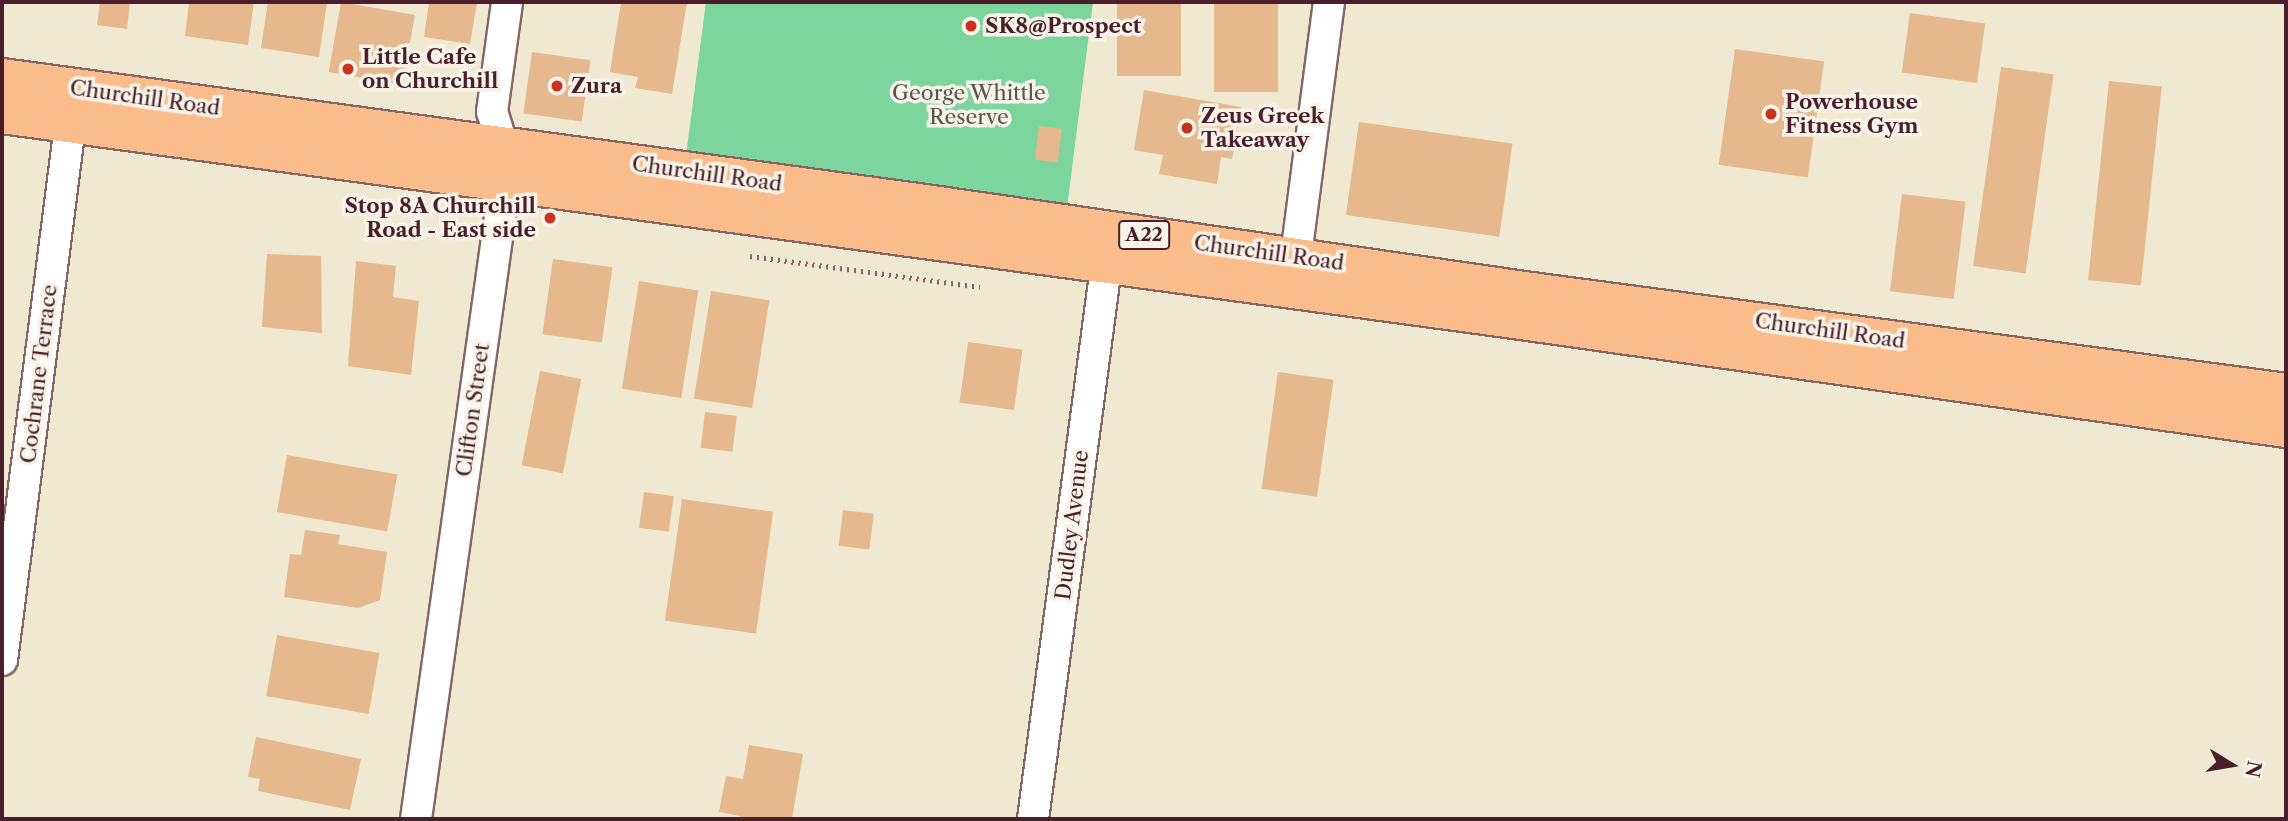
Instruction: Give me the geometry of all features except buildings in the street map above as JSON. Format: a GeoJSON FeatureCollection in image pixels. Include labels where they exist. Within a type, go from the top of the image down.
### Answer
{"type":"FeatureCollection","features":[{"type":"Feature","properties":{"kind":"main road","name":"Churchill Road"},"geometry":{"type":"LineString","coordinates":[[2,78],[73,106],[1294,273],[2286,428]]}},
{"type":"Feature","properties":{"kind":"main road","name":"Churchill Road"},"geometry":{"type":"LineString","coordinates":[[2,114],[73,106]]}},
{"type":"Feature","properties":{"kind":"main road","name":"Churchill Road"},"geometry":{"type":"LineString","coordinates":[[1294,273],[2286,393]]}},
{"type":"Feature","properties":{"kind":"street","name":"Clifton Street"},"geometry":{"type":"LineString","coordinates":[[416,819],[504,164],[492,112],[507,2]]}},
{"type":"Feature","properties":{"kind":"street"},"geometry":{"type":"LineString","coordinates":[[1294,273],[1329,2]]}},
{"type":"Feature","properties":{"kind":"street","name":"Cochrane Terrace"},"geometry":{"type":"LineString","coordinates":[[2,660],[73,106]]}},
{"type":"Feature","properties":{"kind":"street","name":"Dudley Avenue"},"geometry":{"type":"LineString","coordinates":[[1033,819],[1109,247]]}},
{"type":"Feature","properties":{"kind":"green space","name":"George Whittle Reserve"},"geometry":{"type":"Polygon","coordinates":[[[706,2],[1093,2],[1065,224],[684,171],[706,2]]]}},
{"type":"Feature","properties":{"kind":"place","name":"SK8@Prospect"},"geometry":{"type":"Point","coordinates":[971,26]}},
{"type":"Feature","properties":{"kind":"place","name":"Little Cafe on Churchill"},"geometry":{"type":"Point","coordinates":[348,69]}},
{"type":"Feature","properties":{"kind":"place","name":"Zura"},"geometry":{"type":"Point","coordinates":[557,86]}},
{"type":"Feature","properties":{"kind":"place","name":"Powerhouse Fitness Gym"},"geometry":{"type":"Point","coordinates":[1771,114]}},
{"type":"Feature","properties":{"kind":"place","name":"Zeus Greek Takeaway"},"geometry":{"type":"Point","coordinates":[1187,128]}},
{"type":"Feature","properties":{"kind":"place","name":"Stop 8A Churchill Road - East side"},"geometry":{"type":"Point","coordinates":[550,218]}}]}
